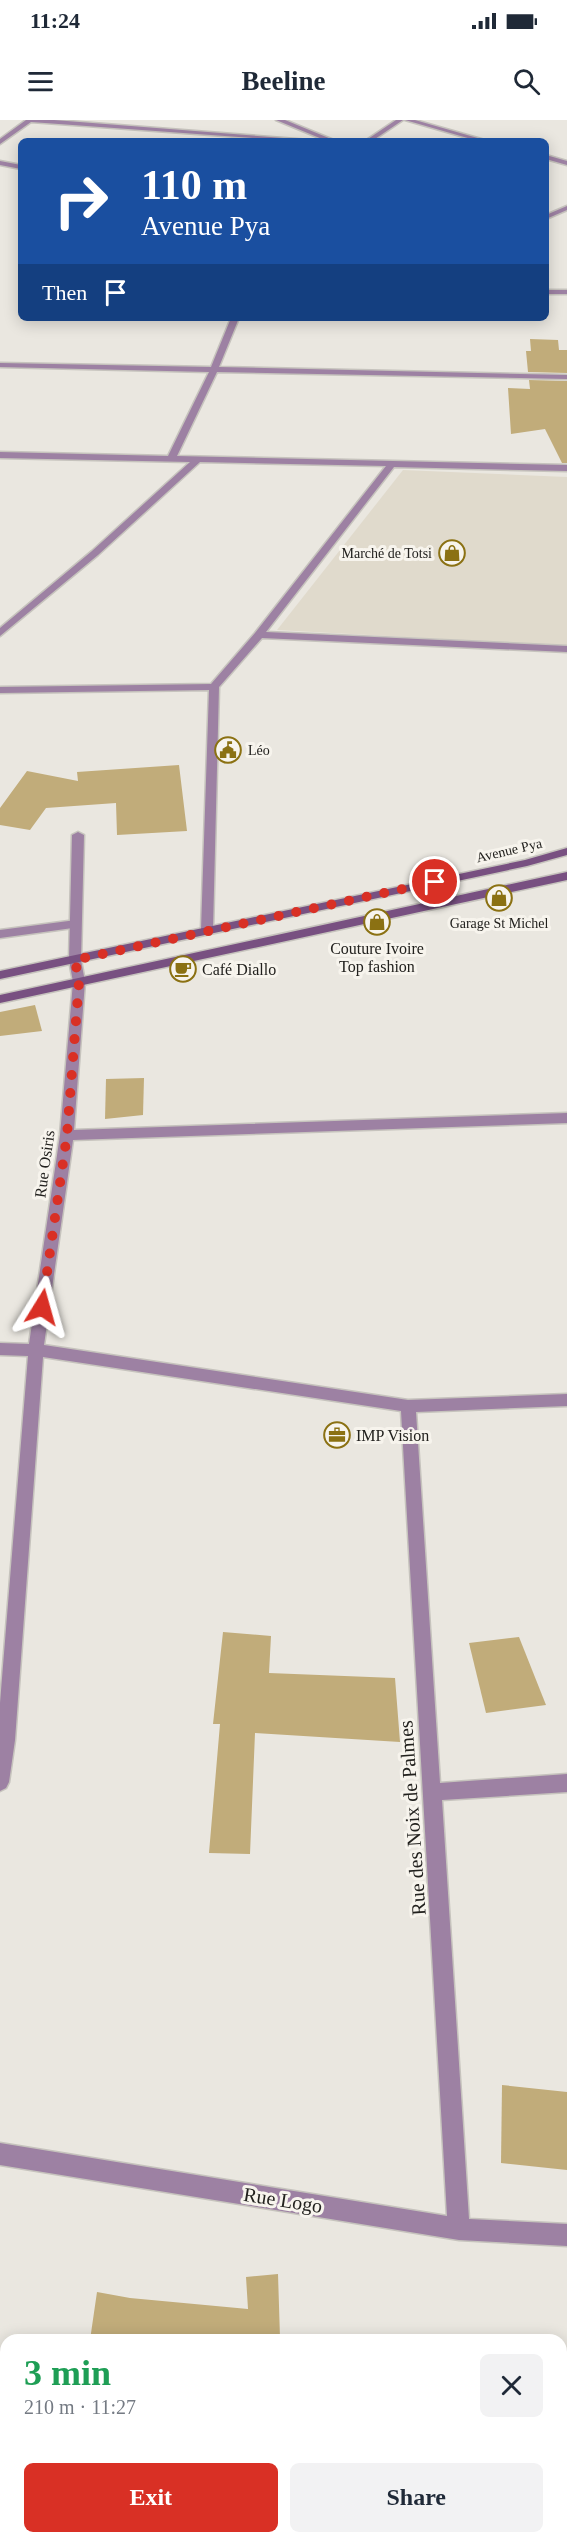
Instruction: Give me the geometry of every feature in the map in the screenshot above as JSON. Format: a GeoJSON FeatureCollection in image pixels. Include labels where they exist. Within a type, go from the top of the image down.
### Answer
{"type":"FeatureCollection","features":[{"type":"Feature","properties":{"kind":"main road","name":"Avenue Pya"},"geometry":{"type":"LineString","coordinates":[[0,975],[527,862],[567,851]]}},
{"type":"Feature","properties":{"kind":"main road"},"geometry":{"type":"LineString","coordinates":[[0,999],[567,876]]}},
{"type":"Feature","properties":{"kind":"street"},"geometry":{"type":"LineString","coordinates":[[279,120],[325,138]]}},
{"type":"Feature","properties":{"kind":"street"},"geometry":{"type":"LineString","coordinates":[[373,138],[400,120]]}},
{"type":"Feature","properties":{"kind":"street"},"geometry":{"type":"LineString","coordinates":[[408,120],[474,138]]}},
{"type":"Feature","properties":{"kind":"street"},"geometry":{"type":"LineString","coordinates":[[0,142],[29,121],[276,138]]}},
{"type":"Feature","properties":{"kind":"street"},"geometry":{"type":"LineString","coordinates":[[549,159],[567,163]]}},
{"type":"Feature","properties":{"kind":"street"},"geometry":{"type":"LineString","coordinates":[[0,163],[18,166]]}},
{"type":"Feature","properties":{"kind":"street"},"geometry":{"type":"LineString","coordinates":[[549,216],[567,207]]}},
{"type":"Feature","properties":{"kind":"street"},"geometry":{"type":"LineString","coordinates":[[549,292],[567,292]]}},
{"type":"Feature","properties":{"kind":"street"},"geometry":{"type":"LineString","coordinates":[[171,460],[214,370],[234,321]]}},
{"type":"Feature","properties":{"kind":"street"},"geometry":{"type":"LineString","coordinates":[[0,366],[567,377]]}},
{"type":"Feature","properties":{"kind":"street"},"geometry":{"type":"LineString","coordinates":[[0,455],[567,468]]}},
{"type":"Feature","properties":{"kind":"street"},"geometry":{"type":"LineString","coordinates":[[0,633],[87,560],[197,460]]}},
{"type":"Feature","properties":{"kind":"street"},"geometry":{"type":"LineString","coordinates":[[207,930],[214,687],[259,635],[392,464]]}},
{"type":"Feature","properties":{"kind":"street"},"geometry":{"type":"LineString","coordinates":[[259,635],[567,649]]}},
{"type":"Feature","properties":{"kind":"street"},"geometry":{"type":"LineString","coordinates":[[0,690],[214,687]]}},
{"type":"Feature","properties":{"kind":"street","name":"Rue Osiris"},"geometry":{"type":"LineString","coordinates":[[0,1782],[6,1740],[36,1350],[67,1135],[79,982],[75,960],[78,836]]}},
{"type":"Feature","properties":{"kind":"street"},"geometry":{"type":"LineString","coordinates":[[0,934],[76,924]]}},
{"type":"Feature","properties":{"kind":"street"},"geometry":{"type":"LineString","coordinates":[[67,1135],[567,1118]]}},
{"type":"Feature","properties":{"kind":"street"},"geometry":{"type":"LineString","coordinates":[[0,1349],[36,1350],[408,1406],[567,1400]]}},
{"type":"Feature","properties":{"kind":"street","name":"Rue des Noix de Palmes"},"geometry":{"type":"LineString","coordinates":[[408,1406],[459,2229]]}},
{"type":"Feature","properties":{"kind":"street"},"geometry":{"type":"LineString","coordinates":[[433,1792],[567,1784]]}},
{"type":"Feature","properties":{"kind":"street","name":"Rue Logo"},"geometry":{"type":"LineString","coordinates":[[0,2154],[459,2229],[567,2235]]}},
{"type":"Feature","properties":{"kind":"shaded area","name":"Marché de Totsi"},"geometry":{"type":"Polygon","coordinates":[[[403,470],[567,477],[567,646],[277,630],[403,470]]]}},
{"type":"Feature","properties":{"kind":"building"},"geometry":{"type":"Polygon","coordinates":[[[530,339],[558,340],[559,350],[567,350],[567,373],[528,372],[526,351],[531,351],[530,339]]]}},
{"type":"Feature","properties":{"kind":"building"},"geometry":{"type":"Polygon","coordinates":[[[529,380],[567,381],[567,463],[562,463],[545,429],[511,434],[508,388],[530,389],[529,380]]]}},
{"type":"Feature","properties":{"kind":"building"},"geometry":{"type":"Polygon","coordinates":[[[179,765],[187,831],[117,835],[116,803],[46,808],[30,830],[0,825],[0,808],[27,771],[78,781],[77,772],[179,765]]]}},
{"type":"Feature","properties":{"kind":"building"},"geometry":{"type":"Polygon","coordinates":[[[35,1005],[42,1031],[0,1036],[0,1012],[35,1005]]]}},
{"type":"Feature","properties":{"kind":"building"},"geometry":{"type":"Polygon","coordinates":[[[144,1078],[143,1115],[105,1119],[106,1079],[144,1078]]]}},
{"type":"Feature","properties":{"kind":"building"},"geometry":{"type":"Polygon","coordinates":[[[223,1632],[271,1636],[269,1673],[395,1678],[400,1742],[255,1733],[250,1854],[209,1853],[220,1724],[213,1724],[223,1632]]]}},
{"type":"Feature","properties":{"kind":"building"},"geometry":{"type":"Polygon","coordinates":[[[519,1637],[546,1705],[486,1713],[469,1643],[519,1637]]]}},
{"type":"Feature","properties":{"kind":"building"},"geometry":{"type":"Polygon","coordinates":[[[502,2085],[567,2092],[567,2170],[501,2163],[502,2085]]]}},
{"type":"Feature","properties":{"kind":"building"},"geometry":{"type":"Polygon","coordinates":[[[278,2274],[280,2334],[91,2334],[97,2292],[130,2298],[248,2309],[246,2277],[278,2274]]]}},
{"type":"Feature","properties":{"kind":"place","name":"Marché de Totsi"},"geometry":{"type":"Point","coordinates":[452,553]}},
{"type":"Feature","properties":{"kind":"place","name":"Léo"},"geometry":{"type":"Point","coordinates":[228,750]}},
{"type":"Feature","properties":{"kind":"place","name":"Garage St Michel"},"geometry":{"type":"Point","coordinates":[499,898]}},
{"type":"Feature","properties":{"kind":"place","name":"Couture Ivoire Top fashion"},"geometry":{"type":"Point","coordinates":[377,922]}},
{"type":"Feature","properties":{"kind":"place","name":"Café Diallo"},"geometry":{"type":"Point","coordinates":[183,969]}},
{"type":"Feature","properties":{"kind":"place","name":"IMP Vision"},"geometry":{"type":"Point","coordinates":[337,1435]}},
{"type":"Feature","properties":{"kind":"route"},"geometry":{"type":"LineString","coordinates":[[42,1307],[67,1135],[79,982],[75,960],[435,882]]}}]}
